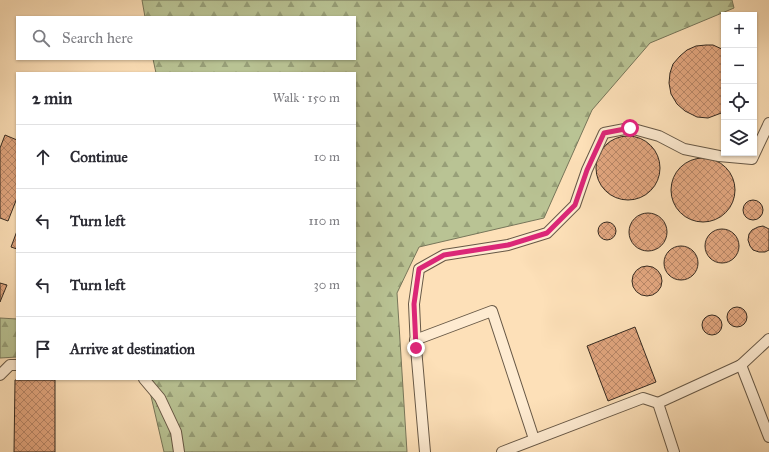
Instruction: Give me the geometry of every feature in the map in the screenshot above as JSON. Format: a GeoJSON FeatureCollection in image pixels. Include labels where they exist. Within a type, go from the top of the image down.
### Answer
{"type":"FeatureCollection","features":[{"type":"Feature","properties":{"kind":"lane"},"geometry":{"type":"LineString","coordinates":[[425,452],[415,340],[414,304],[419,269],[444,255],[508,245],[547,233],[575,205],[587,170],[604,133],[630,128],[659,136],[684,149],[719,156],[752,159],[769,123]]}},
{"type":"Feature","properties":{"kind":"lane"},"geometry":{"type":"LineString","coordinates":[[415,340],[492,311],[534,439]]}},
{"type":"Feature","properties":{"kind":"lane"},"geometry":{"type":"LineString","coordinates":[[502,452],[643,398],[658,403],[741,365],[769,339]]}},
{"type":"Feature","properties":{"kind":"lane"},"geometry":{"type":"LineString","coordinates":[[0,375],[10,365],[16,365]]}},
{"type":"Feature","properties":{"kind":"lane"},"geometry":{"type":"LineString","coordinates":[[741,365],[769,437]]}},
{"type":"Feature","properties":{"kind":"lane"},"geometry":{"type":"LineString","coordinates":[[145,380],[160,398],[176,432],[179,452]]}},
{"type":"Feature","properties":{"kind":"lane"},"geometry":{"type":"LineString","coordinates":[[658,403],[674,452]]}},
{"type":"Feature","properties":{"kind":"green space"},"geometry":{"type":"Polygon","coordinates":[[[142,0],[732,0],[734,8],[721,12],[721,13],[650,43],[592,110],[544,218],[419,247],[397,293],[407,452],[164,452],[147,380],[356,380],[356,72],[156,72],[153,60],[356,60],[356,16],[145,16],[142,0]]]}},
{"type":"Feature","properties":{"kind":"green space"},"geometry":{"type":"Polygon","coordinates":[[[0,318],[16,319],[16,357],[0,358],[0,318]]]}},
{"type":"Feature","properties":{"kind":"building"},"geometry":{"type":"Polygon","coordinates":[[[713,45],[721,49],[721,113],[708,118],[697,117],[685,111],[677,104],[671,94],[669,83],[673,64],[687,50],[696,46],[713,45]]]}},
{"type":"Feature","properties":{"kind":"building"},"geometry":{"type":"Polygon","coordinates":[[[5,135],[16,140],[16,201],[8,221],[0,218],[0,148],[5,135]]]}},
{"type":"Feature","properties":{"kind":"building"},"geometry":{"type":"Polygon","coordinates":[[[628,136],[646,142],[654,150],[660,168],[654,186],[646,194],[628,200],[610,194],[602,186],[596,168],[602,150],[610,142],[628,136]]]}},
{"type":"Feature","properties":{"kind":"building"},"geometry":{"type":"Polygon","coordinates":[[[703,158],[715,161],[726,167],[732,178],[735,190],[732,202],[726,213],[715,219],[703,222],[691,219],[680,213],[674,202],[671,190],[674,178],[680,167],[691,161],[703,158]]]}},
{"type":"Feature","properties":{"kind":"building"},"geometry":{"type":"Polygon","coordinates":[[[753,200],[760,203],[763,210],[760,217],[753,220],[746,217],[743,210],[746,203],[753,200]]]}},
{"type":"Feature","properties":{"kind":"building"},"geometry":{"type":"Polygon","coordinates":[[[644,213],[652,213],[662,218],[666,225],[666,239],[662,246],[652,251],[644,251],[634,246],[632,243],[629,236],[629,228],[634,218],[637,216],[644,213]]]}},
{"type":"Feature","properties":{"kind":"building"},"geometry":{"type":"Polygon","coordinates":[[[603,222],[611,222],[616,227],[614,238],[611,240],[603,240],[598,235],[598,227],[603,222]]]}},
{"type":"Feature","properties":{"kind":"building"},"geometry":{"type":"Polygon","coordinates":[[[763,226],[769,229],[769,250],[759,252],[753,250],[748,240],[749,234],[752,230],[763,226]]]}},
{"type":"Feature","properties":{"kind":"building"},"geometry":{"type":"Polygon","coordinates":[[[725,229],[732,231],[737,236],[739,246],[737,256],[732,261],[719,263],[712,261],[707,256],[705,243],[707,236],[712,231],[725,229]]]}},
{"type":"Feature","properties":{"kind":"building"},"geometry":{"type":"Polygon","coordinates":[[[16,234],[16,249],[11,247],[16,234]]]}},
{"type":"Feature","properties":{"kind":"building"},"geometry":{"type":"Polygon","coordinates":[[[678,246],[684,246],[688,247],[695,253],[698,263],[697,270],[691,277],[684,280],[678,280],[674,279],[667,273],[664,266],[664,260],[665,256],[671,249],[678,246]]]}},
{"type":"Feature","properties":{"kind":"building"},"geometry":{"type":"Polygon","coordinates":[[[647,266],[658,270],[662,281],[658,292],[647,296],[636,292],[632,281],[636,270],[647,266]]]}},
{"type":"Feature","properties":{"kind":"building"},"geometry":{"type":"Polygon","coordinates":[[[0,283],[7,285],[0,302],[0,283]]]}},
{"type":"Feature","properties":{"kind":"building"},"geometry":{"type":"Polygon","coordinates":[[[737,307],[744,310],[747,317],[744,324],[737,327],[730,324],[727,317],[730,310],[737,307]]]}},
{"type":"Feature","properties":{"kind":"building"},"geometry":{"type":"Polygon","coordinates":[[[712,315],[719,318],[722,325],[719,332],[712,335],[705,332],[702,325],[705,318],[712,315]]]}},
{"type":"Feature","properties":{"kind":"building"},"geometry":{"type":"Polygon","coordinates":[[[635,327],[656,382],[608,401],[587,346],[635,327]]]}},
{"type":"Feature","properties":{"kind":"building"},"geometry":{"type":"Polygon","coordinates":[[[15,380],[55,380],[55,452],[14,452],[15,380]]]}},
{"type":"Feature","properties":{"kind":"route"},"geometry":{"type":"LineString","coordinates":[[416,348],[414,304],[419,269],[444,255],[508,245],[547,233],[575,205],[587,170],[604,133],[630,128]]}}]}
